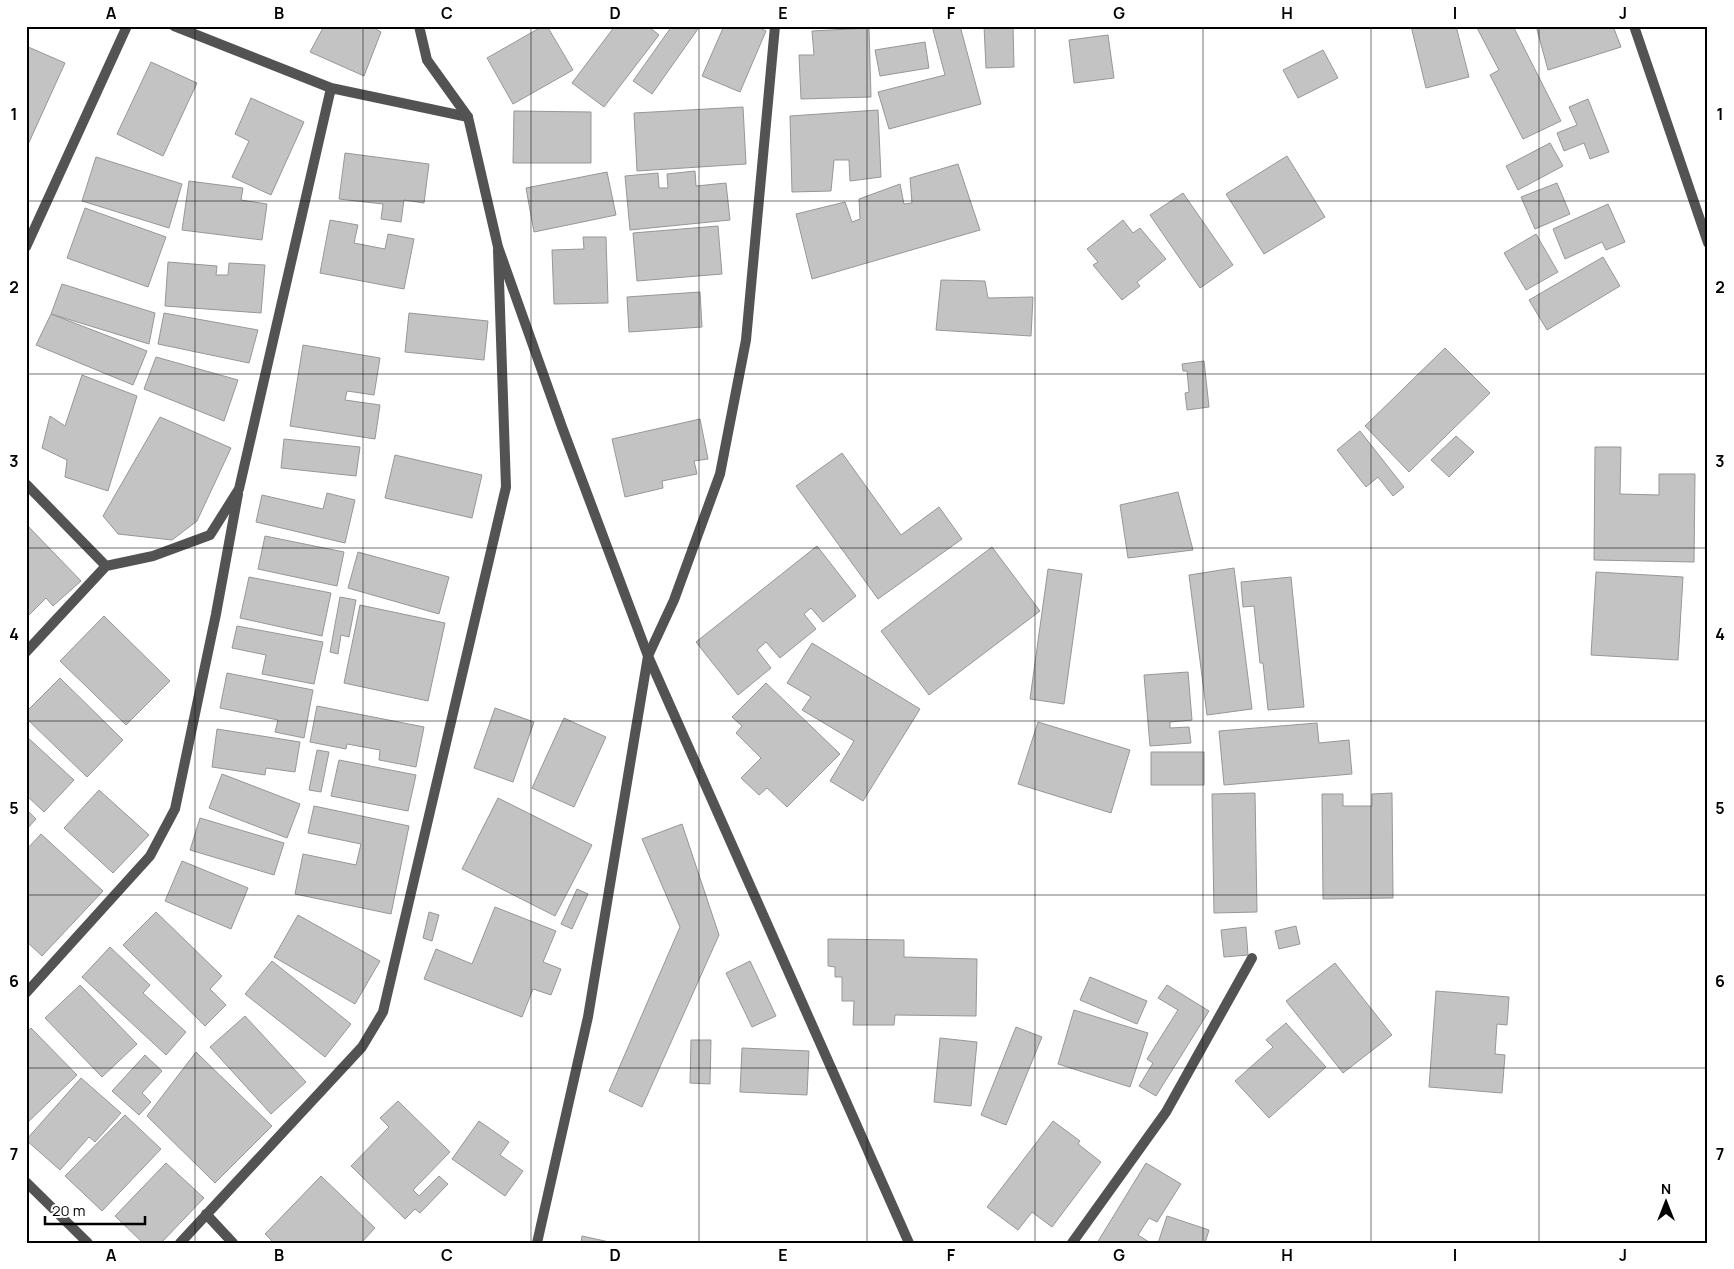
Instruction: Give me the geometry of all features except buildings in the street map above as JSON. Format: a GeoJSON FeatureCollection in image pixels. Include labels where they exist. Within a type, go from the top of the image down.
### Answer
{"type":"FeatureCollection","features":[{"type":"Feature","properties":{"kind":"street"},"geometry":{"type":"LineString","coordinates":[[26,247],[127,26]]}},
{"type":"Feature","properties":{"kind":"street"},"geometry":{"type":"LineString","coordinates":[[174,26],[331,88],[468,117]]}},
{"type":"Feature","properties":{"kind":"street"},"geometry":{"type":"LineString","coordinates":[[419,26],[427,60],[468,117],[498,247],[562,428],[648,656],[909,1243]]}},
{"type":"Feature","properties":{"kind":"street"},"geometry":{"type":"LineString","coordinates":[[536,1243],[588,1017],[648,656],[674,600],[720,474],[746,340],[775,26]]}},
{"type":"Feature","properties":{"kind":"street"},"geometry":{"type":"LineString","coordinates":[[1634,26],[1708,243]]}},
{"type":"Feature","properties":{"kind":"street"},"geometry":{"type":"LineString","coordinates":[[26,993],[150,856],[175,809],[216,614],[239,488],[331,88]]}},
{"type":"Feature","properties":{"kind":"street"},"geometry":{"type":"LineString","coordinates":[[180,1243],[362,1047],[383,1012],[506,487],[498,247]]}},
{"type":"Feature","properties":{"kind":"street"},"geometry":{"type":"LineString","coordinates":[[26,484],[106,566]]}},
{"type":"Feature","properties":{"kind":"street"},"geometry":{"type":"LineString","coordinates":[[26,652],[106,566],[154,556],[210,535],[239,488]]}},
{"type":"Feature","properties":{"kind":"street"},"geometry":{"type":"LineString","coordinates":[[1072,1243],[1166,1112],[1252,958]]}},
{"type":"Feature","properties":{"kind":"street"},"geometry":{"type":"LineString","coordinates":[[26,1182],[88,1243]]}},
{"type":"Feature","properties":{"kind":"street"},"geometry":{"type":"LineString","coordinates":[[206,1214],[233,1243]]}}]}
